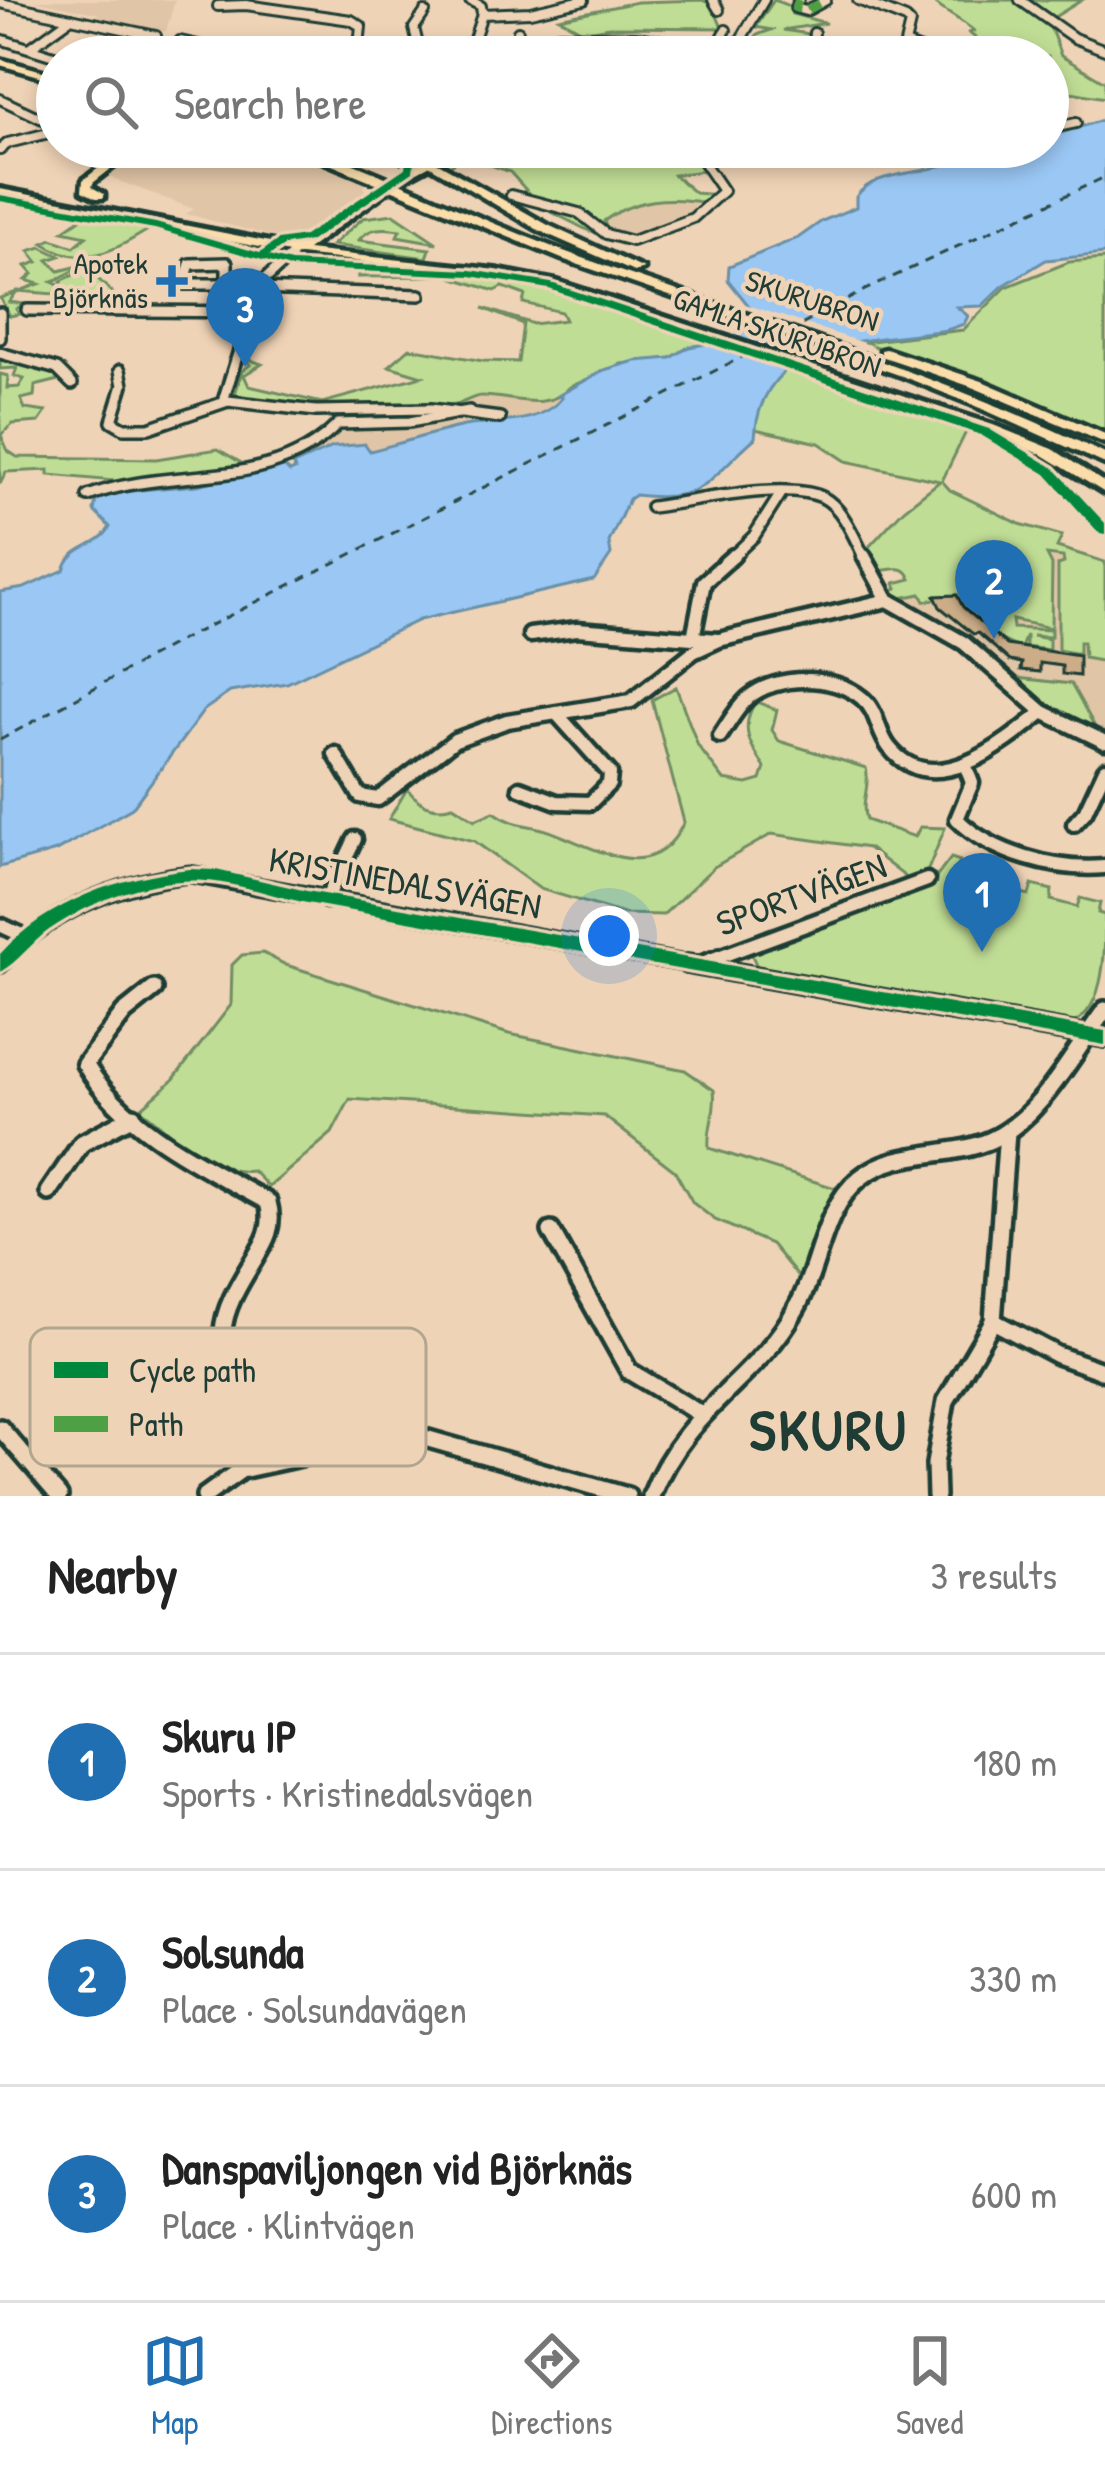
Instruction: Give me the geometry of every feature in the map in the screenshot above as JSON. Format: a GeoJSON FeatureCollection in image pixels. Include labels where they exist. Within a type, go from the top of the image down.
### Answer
{"type":"FeatureCollection","features":[{"type":"Feature","properties":{"kind":"highway"},"geometry":{"type":"LineString","coordinates":[[0,58],[36,68]]}},
{"type":"Feature","properties":{"kind":"highway"},"geometry":{"type":"LineString","coordinates":[[105,199],[85,184],[106,168]]}},
{"type":"Feature","properties":{"kind":"highway"},"geometry":{"type":"LineString","coordinates":[[355,168],[594,258]]}},
{"type":"Feature","properties":{"kind":"highway"},"geometry":{"type":"LineString","coordinates":[[373,168],[594,258]]}},
{"type":"Feature","properties":{"kind":"highway"},"geometry":{"type":"LineString","coordinates":[[448,168],[594,258]]}},
{"type":"Feature","properties":{"kind":"highway","name":"SKURUBRON"},"geometry":{"type":"LineString","coordinates":[[594,258],[878,356]]}},
{"type":"Feature","properties":{"kind":"highway","name":"SKURUBRON"},"geometry":{"type":"LineString","coordinates":[[594,258],[878,356]]}},
{"type":"Feature","properties":{"kind":"highway"},"geometry":{"type":"LineString","coordinates":[[878,356],[1105,460]]}},
{"type":"Feature","properties":{"kind":"highway"},"geometry":{"type":"LineString","coordinates":[[1002,411],[1105,443]]}},
{"type":"Feature","properties":{"kind":"highway"},"geometry":{"type":"LineString","coordinates":[[1002,411],[1105,472]]}},
{"type":"Feature","properties":{"kind":"main road"},"geometry":{"type":"LineString","coordinates":[[407,176],[420,168]]}},
{"type":"Feature","properties":{"kind":"main road"},"geometry":{"type":"LineString","coordinates":[[298,254],[389,189]]}},
{"type":"Feature","properties":{"kind":"main road"},"geometry":{"type":"LineString","coordinates":[[0,192],[105,199],[140,218]]}},
{"type":"Feature","properties":{"kind":"main road","name":"GAMLA SKURUBRON"},"geometry":{"type":"LineString","coordinates":[[21,196],[298,254],[457,268],[554,284],[1002,411],[1048,452],[1105,489]]}},
{"type":"Feature","properties":{"kind":"main road"},"geometry":{"type":"LineString","coordinates":[[90,209],[105,199]]}},
{"type":"Feature","properties":{"kind":"street"},"geometry":{"type":"LineString","coordinates":[[469,0],[482,6],[475,36]]}},
{"type":"Feature","properties":{"kind":"street"},"geometry":{"type":"LineString","coordinates":[[506,0],[520,13]]}},
{"type":"Feature","properties":{"kind":"street"},"geometry":{"type":"LineString","coordinates":[[482,14],[520,13],[584,0]]}},
{"type":"Feature","properties":{"kind":"street"},"geometry":{"type":"LineString","coordinates":[[712,0],[719,10]]}},
{"type":"Feature","properties":{"kind":"street"},"geometry":{"type":"LineString","coordinates":[[743,36],[764,0]]}},
{"type":"Feature","properties":{"kind":"street"},"geometry":{"type":"LineString","coordinates":[[799,0],[795,8],[806,11],[826,0]]}},
{"type":"Feature","properties":{"kind":"street"},"geometry":{"type":"LineString","coordinates":[[858,0],[906,20],[910,23],[907,36]]}},
{"type":"Feature","properties":{"kind":"street"},"geometry":{"type":"LineString","coordinates":[[1020,0],[1105,59]]}},
{"type":"Feature","properties":{"kind":"street"},"geometry":{"type":"LineString","coordinates":[[0,3],[157,36]]}},
{"type":"Feature","properties":{"kind":"street"},"geometry":{"type":"LineString","coordinates":[[218,6],[245,5],[351,20],[361,26],[360,36]]}},
{"type":"Feature","properties":{"kind":"street"},"geometry":{"type":"LineString","coordinates":[[416,36],[414,28],[424,12]]}},
{"type":"Feature","properties":{"kind":"street"},"geometry":{"type":"LineString","coordinates":[[46,36],[70,18]]}},
{"type":"Feature","properties":{"kind":"street"},"geometry":{"type":"LineString","coordinates":[[723,36],[726,30]]}},
{"type":"Feature","properties":{"kind":"street"},"geometry":{"type":"LineString","coordinates":[[518,31],[518,36]]}},
{"type":"Feature","properties":{"kind":"street"},"geometry":{"type":"LineString","coordinates":[[559,35],[585,36]]}},
{"type":"Feature","properties":{"kind":"street"},"geometry":{"type":"LineString","coordinates":[[1074,38],[1105,50]]}},
{"type":"Feature","properties":{"kind":"street"},"geometry":{"type":"LineString","coordinates":[[0,39],[36,49]]}},
{"type":"Feature","properties":{"kind":"street"},"geometry":{"type":"LineString","coordinates":[[31,47],[36,43]]}},
{"type":"Feature","properties":{"kind":"street"},"geometry":{"type":"LineString","coordinates":[[0,99],[36,118]]}},
{"type":"Feature","properties":{"kind":"street"},"geometry":{"type":"LineString","coordinates":[[1069,125],[1076,124]]}},
{"type":"Feature","properties":{"kind":"street"},"geometry":{"type":"LineString","coordinates":[[0,150],[36,135]]}},
{"type":"Feature","properties":{"kind":"street"},"geometry":{"type":"LineString","coordinates":[[511,195],[579,213],[618,239],[648,238],[693,218],[723,191],[707,168]]}},
{"type":"Feature","properties":{"kind":"street"},"geometry":{"type":"LineString","coordinates":[[223,401],[260,286],[275,268],[298,254]]}},
{"type":"Feature","properties":{"kind":"street"},"geometry":{"type":"LineString","coordinates":[[226,284],[230,264],[188,265],[184,284],[420,295]]}},
{"type":"Feature","properties":{"kind":"street"},"geometry":{"type":"LineString","coordinates":[[27,310],[252,312]]}},
{"type":"Feature","properties":{"kind":"street"},"geometry":{"type":"LineString","coordinates":[[0,313],[0,338]]}},
{"type":"Feature","properties":{"kind":"street"},"geometry":{"type":"LineString","coordinates":[[0,353],[57,369],[72,384]]}},
{"type":"Feature","properties":{"kind":"street"},"geometry":{"type":"LineString","coordinates":[[120,370],[123,385],[112,421],[121,428],[154,426],[223,401],[314,411],[471,410],[500,418]]}},
{"type":"Feature","properties":{"kind":"street"},"geometry":{"type":"LineString","coordinates":[[88,496],[106,489],[187,482],[288,462],[316,447],[338,424],[410,422],[471,410]]}},
{"type":"Feature","properties":{"kind":"street"},"geometry":{"type":"LineString","coordinates":[[693,638],[704,582],[754,536],[782,492]]}},
{"type":"Feature","properties":{"kind":"street"},"geometry":{"type":"LineString","coordinates":[[651,507],[782,492],[808,494],[833,506],[889,599],[964,643],[1043,712],[1105,742]]}},
{"type":"Feature","properties":{"kind":"street"},"geometry":{"type":"LineString","coordinates":[[334,754],[360,796],[378,799],[455,740],[507,721],[631,701],[693,652],[719,640],[889,599]]}},
{"type":"Feature","properties":{"kind":"street"},"geometry":{"type":"LineString","coordinates":[[530,635],[577,629],[719,640]]}},
{"type":"Feature","properties":{"kind":"street"},"geometry":{"type":"LineString","coordinates":[[720,736],[756,692],[783,683],[818,682],[840,686],[862,698],[901,758],[932,768],[966,767],[1043,712]]}},
{"type":"Feature","properties":{"kind":"street"},"geometry":{"type":"LineString","coordinates":[[520,788],[557,802],[590,803],[609,784],[610,773],[557,714]]}},
{"type":"Feature","properties":{"kind":"street"},"geometry":{"type":"LineString","coordinates":[[966,767],[972,783],[957,819],[972,836],[1081,868],[1104,867]]}},
{"type":"Feature","properties":{"kind":"street"},"geometry":{"type":"LineString","coordinates":[[1074,824],[1085,812],[1105,769]]}},
{"type":"Feature","properties":{"kind":"street"},"geometry":{"type":"LineString","coordinates":[[326,900],[355,839]]}},
{"type":"Feature","properties":{"kind":"street","name":"KRISTINEDALSVÄGEN"},"geometry":{"type":"LineString","coordinates":[[0,965],[26,937],[84,901],[195,875],[1105,1038]]}},
{"type":"Feature","properties":{"kind":"street","name":"SPORTVÄGEN"},"geometry":{"type":"LineString","coordinates":[[696,965],[927,880]]}},
{"type":"Feature","properties":{"kind":"street"},"geometry":{"type":"LineString","coordinates":[[0,925],[26,937]]}},
{"type":"Feature","properties":{"kind":"street"},"geometry":{"type":"LineString","coordinates":[[154,989],[124,1013],[85,1064],[90,1078],[133,1116],[208,1170],[268,1202],[272,1217],[268,1234],[224,1328]]}},
{"type":"Feature","properties":{"kind":"street"},"geometry":{"type":"LineString","coordinates":[[651,1496],[662,1464],[697,1412],[768,1347],[795,1312],[835,1213],[862,1176],[886,1165],[971,1147],[1007,1132],[1105,1010]]}},
{"type":"Feature","properties":{"kind":"street"},"geometry":{"type":"LineString","coordinates":[[49,1192],[74,1147],[94,1130],[133,1116]]}},
{"type":"Feature","properties":{"kind":"street"},"geometry":{"type":"LineString","coordinates":[[936,1496],[935,1464],[946,1401],[993,1321],[1007,1132]]}},
{"type":"Feature","properties":{"kind":"street"},"geometry":{"type":"LineString","coordinates":[[551,1231],[629,1371],[697,1412]]}},
{"type":"Feature","properties":{"kind":"street"},"geometry":{"type":"LineString","coordinates":[[993,1321],[1057,1355],[1105,1372]]}},
{"type":"Feature","properties":{"kind":"street"},"geometry":{"type":"LineString","coordinates":[[0,1428],[30,1463]]}},
{"type":"Feature","properties":{"kind":"street"},"geometry":{"type":"LineString","coordinates":[[426,1438],[626,1496]]}},
{"type":"Feature","properties":{"kind":"street"},"geometry":{"type":"LineString","coordinates":[[33,1466],[59,1496]]}},
{"type":"Feature","properties":{"kind":"street"},"geometry":{"type":"LineString","coordinates":[[205,1496],[241,1470],[259,1466]]}},
{"type":"Feature","properties":{"kind":"shaded area"},"geometry":{"type":"Polygon","coordinates":[[[34,0],[175,0],[166,31],[152,32],[88,19],[100,14],[34,0]]]}},
{"type":"Feature","properties":{"kind":"shaded area"},"geometry":{"type":"Polygon","coordinates":[[[111,168],[325,168],[364,183],[366,195],[319,228],[287,240],[186,214],[194,209],[100,174],[111,168]]]}},
{"type":"Feature","properties":{"kind":"shaded area"},"geometry":{"type":"Polygon","coordinates":[[[682,199],[710,208],[639,243],[622,242],[596,230],[623,206],[682,199]]]}},
{"type":"Feature","properties":{"kind":"shaded area"},"geometry":{"type":"Polygon","coordinates":[[[486,396],[521,402],[563,398],[554,408],[505,425],[470,425],[369,451],[333,447],[324,453],[322,443],[334,409],[462,404],[486,396]]]}},
{"type":"Feature","properties":{"kind":"shaded area"},"geometry":{"type":"Polygon","coordinates":[[[1011,532],[1105,562],[1105,738],[1011,680],[961,634],[894,597],[1011,532]]]}},
{"type":"Feature","properties":{"kind":"green space"},"geometry":{"type":"Polygon","coordinates":[[[702,0],[712,4],[722,28],[609,27],[584,32],[559,18],[637,2],[702,0]]]}},
{"type":"Feature","properties":{"kind":"green space"},"geometry":{"type":"Polygon","coordinates":[[[774,0],[794,8],[792,14],[826,23],[783,30],[809,36],[757,35],[771,30],[756,27],[774,0]]]}},
{"type":"Feature","properties":{"kind":"green space"},"geometry":{"type":"Polygon","coordinates":[[[931,0],[1082,0],[1048,21],[1054,36],[969,33],[974,31],[931,0]]]}},
{"type":"Feature","properties":{"kind":"green space"},"geometry":{"type":"Polygon","coordinates":[[[1069,61],[1105,82],[1105,98],[1069,92],[1069,61]]]}},
{"type":"Feature","properties":{"kind":"green space"},"geometry":{"type":"Polygon","coordinates":[[[499,168],[708,168],[674,175],[695,193],[718,195],[707,203],[640,203],[616,213],[604,221],[606,227],[591,232],[518,195],[526,190],[510,172],[499,168]]]}},
{"type":"Feature","properties":{"kind":"green space"},"geometry":{"type":"Polygon","coordinates":[[[394,214],[437,243],[397,236],[400,230],[388,228],[372,230],[359,240],[430,249],[427,258],[332,245],[363,218],[394,214]]]}},
{"type":"Feature","properties":{"kind":"green space"},"geometry":{"type":"Polygon","coordinates":[[[86,215],[153,227],[113,249],[86,256],[43,243],[52,239],[74,247],[87,236],[63,231],[86,215]]]}},
{"type":"Feature","properties":{"kind":"green space"},"geometry":{"type":"Polygon","coordinates":[[[41,247],[60,256],[48,260],[59,271],[83,265],[82,258],[95,260],[52,282],[59,285],[54,294],[19,291],[39,284],[26,280],[33,274],[26,266],[38,262],[29,251],[41,247]]]}},
{"type":"Feature","properties":{"kind":"green space"},"geometry":{"type":"Polygon","coordinates":[[[1105,259],[1105,432],[863,342],[963,330],[1006,287],[1069,262],[1105,259]]]}},
{"type":"Feature","properties":{"kind":"green space"},"geometry":{"type":"Polygon","coordinates":[[[106,260],[119,266],[89,270],[127,307],[148,305],[141,311],[65,308],[86,301],[81,290],[56,295],[61,281],[106,260]]]}},
{"type":"Feature","properties":{"kind":"green space"},"geometry":{"type":"Polygon","coordinates":[[[361,270],[518,280],[715,343],[689,347],[671,358],[621,364],[540,401],[482,396],[434,406],[342,410],[280,406],[235,394],[242,371],[250,365],[245,358],[262,364],[244,375],[249,386],[322,403],[422,376],[389,366],[410,348],[518,362],[523,324],[483,308],[533,324],[565,320],[561,312],[523,303],[525,295],[503,287],[495,291],[448,276],[358,277],[361,270]]]}},
{"type":"Feature","properties":{"kind":"green space"},"geometry":{"type":"Polygon","coordinates":[[[16,292],[9,302],[24,304],[16,309],[19,314],[10,316],[0,298],[16,292]]]}},
{"type":"Feature","properties":{"kind":"green space"},"geometry":{"type":"Polygon","coordinates":[[[14,358],[63,379],[35,386],[34,396],[21,399],[25,409],[46,412],[39,422],[13,424],[1,435],[8,451],[17,457],[156,459],[218,449],[243,464],[205,476],[114,486],[115,481],[49,475],[49,470],[6,472],[0,484],[0,374],[8,376],[7,388],[19,387],[24,379],[14,376],[17,368],[0,369],[0,360],[14,358]]]}},
{"type":"Feature","properties":{"kind":"green space"},"geometry":{"type":"Polygon","coordinates":[[[783,368],[967,430],[942,481],[950,490],[1020,524],[1062,536],[1057,547],[1105,562],[1105,662],[1084,658],[1083,642],[1079,642],[1079,654],[1058,650],[1058,565],[1064,563],[1063,557],[1047,555],[1052,565],[1051,628],[1012,620],[1013,628],[1051,630],[1051,637],[1032,636],[1049,639],[1049,650],[1026,647],[1026,635],[1021,648],[1002,640],[975,620],[957,595],[925,601],[921,594],[896,599],[888,592],[897,588],[895,583],[911,579],[902,569],[879,571],[867,549],[904,509],[940,481],[846,461],[819,443],[755,429],[757,406],[783,368]]]}},
{"type":"Feature","properties":{"kind":"green space"},"geometry":{"type":"Polygon","coordinates":[[[1011,680],[1071,684],[1100,736],[1046,709],[1011,680]]]}},
{"type":"Feature","properties":{"kind":"green space"},"geometry":{"type":"Polygon","coordinates":[[[676,687],[698,746],[724,780],[747,784],[761,780],[765,768],[747,731],[757,702],[777,710],[772,730],[779,741],[866,768],[866,820],[915,837],[920,827],[945,828],[925,877],[908,879],[868,848],[772,834],[714,867],[663,915],[624,914],[540,889],[474,841],[389,819],[407,789],[427,805],[453,806],[475,820],[494,812],[622,858],[656,854],[684,822],[652,700],[676,687]]]}},
{"type":"Feature","properties":{"kind":"green space"},"geometry":{"type":"Polygon","coordinates":[[[951,858],[960,861],[956,876],[982,882],[989,873],[1005,877],[1003,888],[1029,895],[1032,885],[1052,890],[1051,900],[1077,907],[1080,898],[1100,903],[1098,913],[1105,915],[1100,982],[1095,998],[1078,1020],[1065,1026],[760,973],[750,951],[935,879],[951,858]]]}},
{"type":"Feature","properties":{"kind":"green space"},"geometry":{"type":"Polygon","coordinates":[[[263,953],[286,965],[509,1034],[685,1070],[714,1090],[709,1148],[838,1189],[800,1279],[771,1244],[715,1220],[693,1203],[675,1171],[604,1116],[350,1099],[332,1133],[269,1187],[253,1171],[236,1171],[206,1160],[140,1109],[173,1080],[231,1005],[232,965],[242,955],[263,953]]]}},
{"type":"Feature","properties":{"kind":"water"},"geometry":{"type":"Polygon","coordinates":[[[1105,119],[1105,254],[1046,260],[1003,286],[982,306],[957,307],[968,316],[964,324],[947,330],[853,342],[798,362],[776,379],[762,404],[755,438],[703,486],[676,496],[635,495],[629,499],[609,542],[611,555],[594,580],[419,620],[287,683],[230,692],[204,710],[132,808],[56,851],[0,867],[0,592],[24,588],[64,570],[73,555],[105,534],[110,527],[94,511],[96,500],[116,492],[197,485],[282,465],[290,472],[295,470],[293,465],[333,447],[365,444],[370,451],[464,426],[541,413],[562,398],[558,396],[604,370],[671,358],[689,347],[732,339],[748,324],[749,306],[728,280],[729,266],[798,238],[822,221],[856,207],[856,197],[874,182],[933,168],[1069,168],[1069,130],[1105,119]]]}},
{"type":"Feature","properties":{"kind":"pier"},"geometry":{"type":"Polygon","coordinates":[[[733,300],[873,346],[844,354],[741,313],[733,300]]]}},
{"type":"Feature","properties":{"kind":"building"},"geometry":{"type":"Polygon","coordinates":[[[957,595],[963,607],[1007,645],[1079,656],[1079,676],[1062,674],[1062,666],[1040,663],[1040,672],[1021,670],[1022,663],[1010,661],[978,633],[973,634],[940,607],[935,596],[957,595]]]}},
{"type":"Feature","properties":{"kind":"ferry route"},"geometry":{"type":"LineString","coordinates":[[758,349],[865,290],[1105,177]]}},
{"type":"Feature","properties":{"kind":"ferry route"},"geometry":{"type":"LineString","coordinates":[[0,740],[185,638],[750,353]]}},
{"type":"Feature","properties":{"kind":"tunnel"},"geometry":{"type":"LineString","coordinates":[[391,190],[410,177]]}},
{"type":"Feature","properties":{"kind":"marked path"},"geometry":{"type":"LineString","coordinates":[[799,0],[795,8],[806,11],[826,0]]}},
{"type":"Feature","properties":{"kind":"cycle path"},"geometry":{"type":"LineString","coordinates":[[262,256],[282,242],[307,239],[410,168]]}},
{"type":"Feature","properties":{"kind":"cycle path"},"geometry":{"type":"LineString","coordinates":[[0,198],[156,226],[290,265],[471,273],[551,286],[985,432],[1050,471],[1105,531]]}},
{"type":"Feature","properties":{"kind":"cycle path"},"geometry":{"type":"LineString","coordinates":[[0,965],[41,927],[68,911],[129,885],[190,874],[1105,1038]]}},
{"type":"Feature","properties":{"kind":"place","name":"Apotek Björknäs"},"geometry":{"type":"Point","coordinates":[172,281]}},
{"type":"Feature","properties":{"kind":"place","name":"Danspaviljongen vid Björknäs"},"geometry":{"type":"Point","coordinates":[245,367]}},
{"type":"Feature","properties":{"kind":"place","name":"Solsunda"},"geometry":{"type":"Point","coordinates":[994,639]}},
{"type":"Feature","properties":{"kind":"place","name":"Skuru IP"},"geometry":{"type":"Point","coordinates":[982,952]}},
{"type":"Feature","properties":{"kind":"district","name":"SKURU"},"geometry":{"type":"Point","coordinates":[829,1430]}}]}
